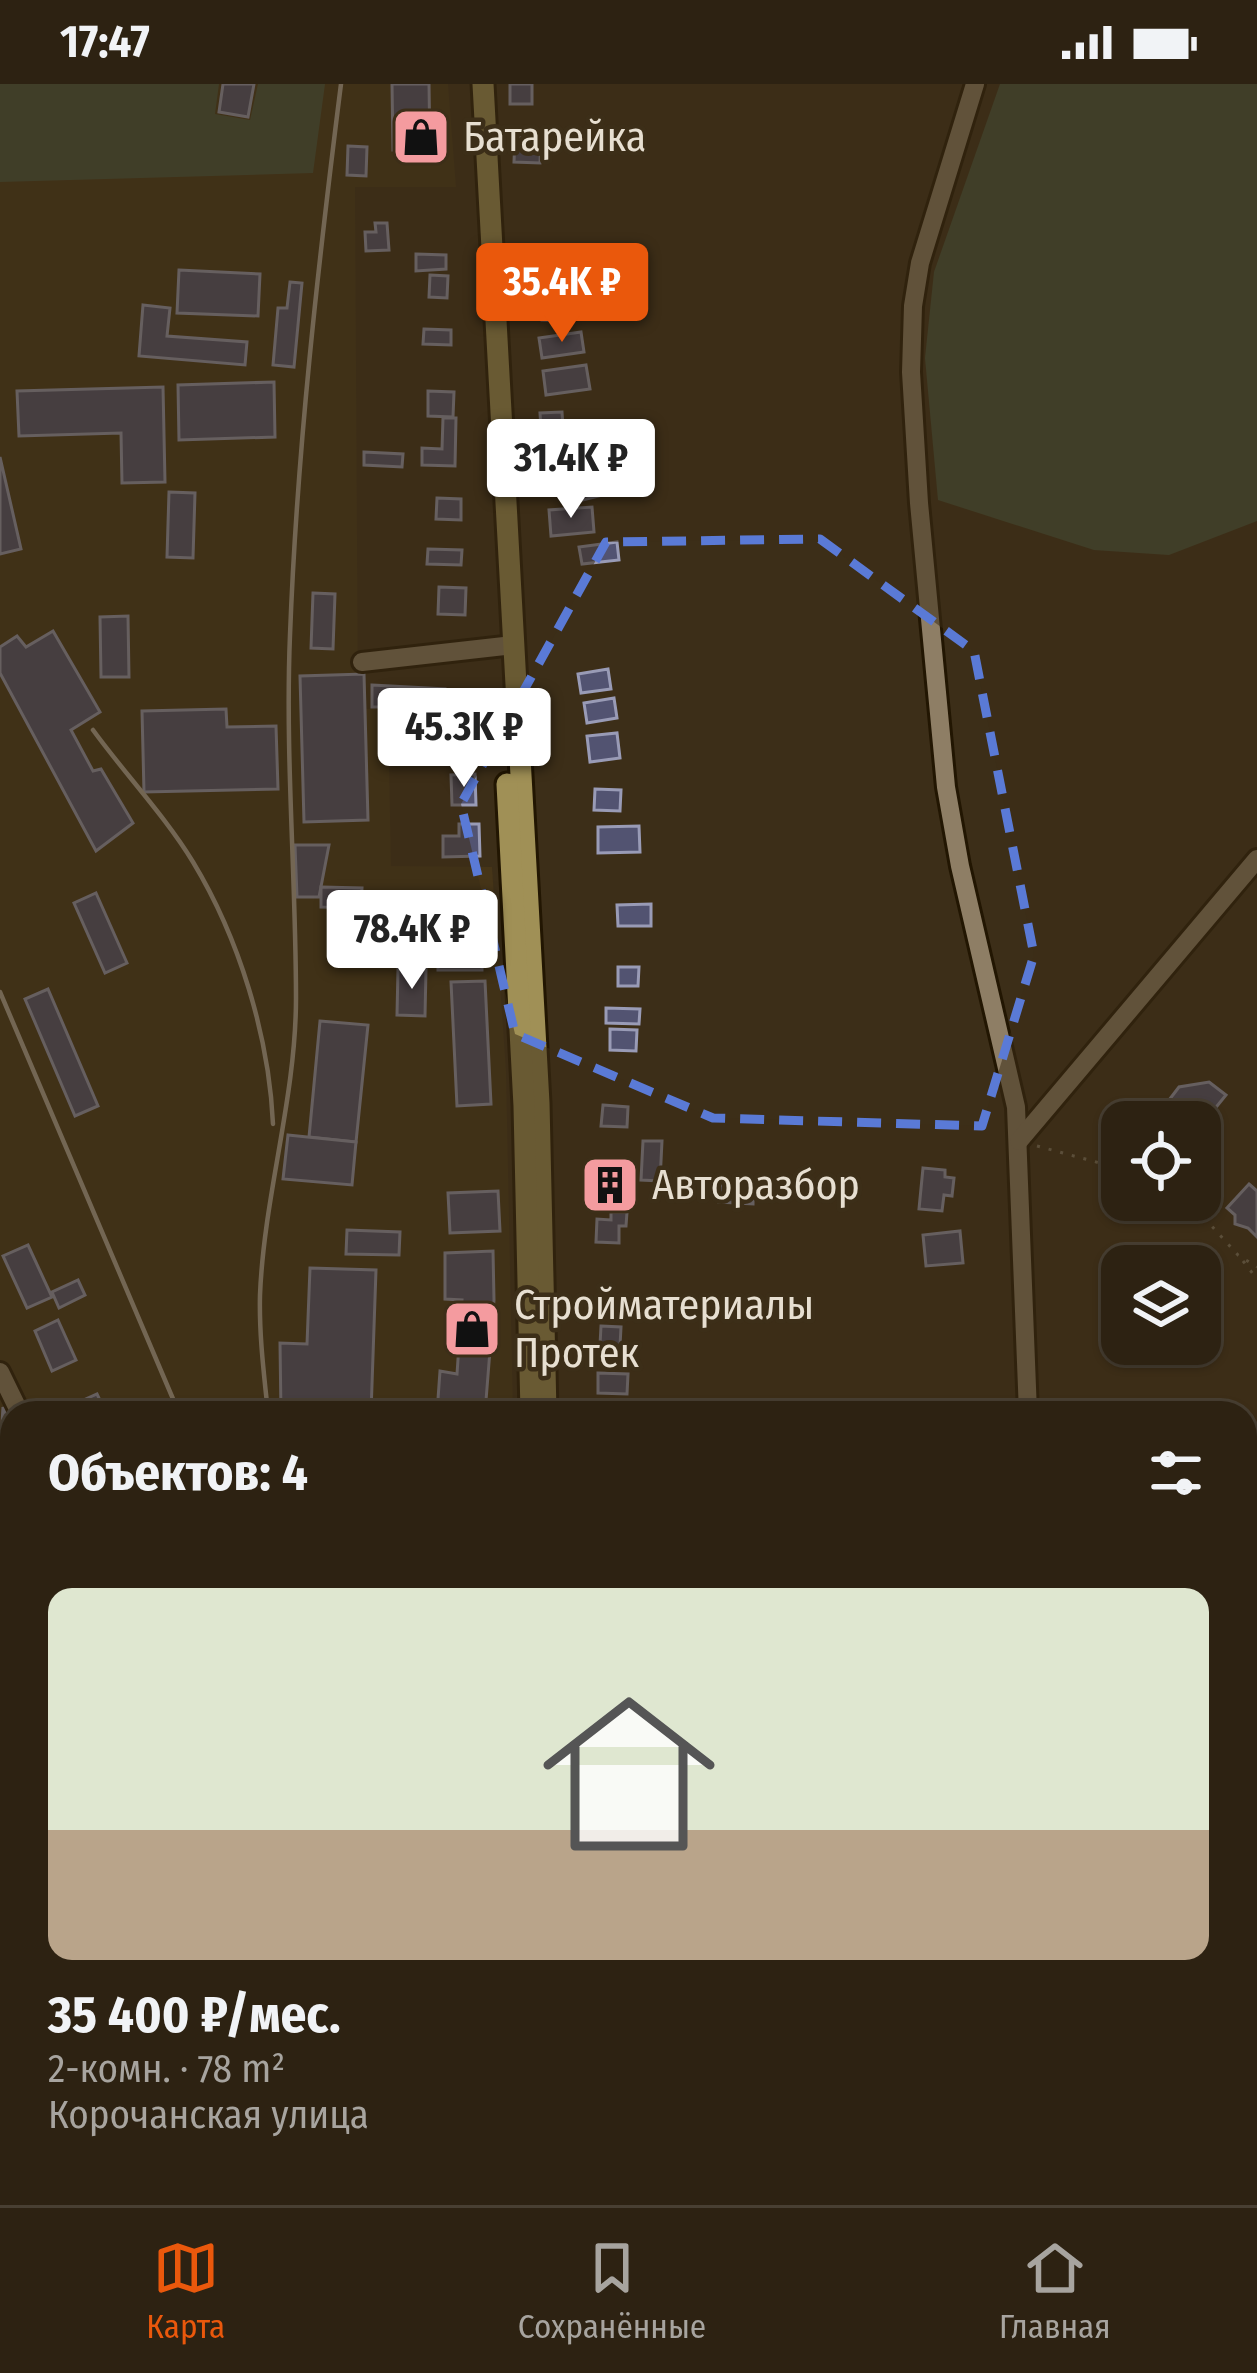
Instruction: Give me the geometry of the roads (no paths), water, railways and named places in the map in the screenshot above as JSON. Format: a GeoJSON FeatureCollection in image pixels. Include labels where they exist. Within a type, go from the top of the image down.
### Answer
{"type":"FeatureCollection","features":[{"type":"Feature","properties":{"kind":"main road"},"geometry":{"type":"LineString","coordinates":[[471,84],[538,1103],[546,1401]]}},
{"type":"Feature","properties":{"kind":"main road"},"geometry":{"type":"LineString","coordinates":[[483,84],[524,1106],[531,1401]]}},
{"type":"Feature","properties":{"kind":"street"},"geometry":{"type":"LineString","coordinates":[[975,84],[920,262],[911,372],[946,787],[980,957],[1005,1047],[1019,1141],[1028,1401]]}},
{"type":"Feature","properties":{"kind":"street"},"geometry":{"type":"LineString","coordinates":[[362,662],[506,646]]}},
{"type":"Feature","properties":{"kind":"street"},"geometry":{"type":"LineString","coordinates":[[1019,1141],[1257,860]]}},
{"type":"Feature","properties":{"kind":"street"},"geometry":{"type":"LineString","coordinates":[[0,1372],[14,1401]]}},
{"type":"Feature","properties":{"kind":"railway"},"geometry":{"type":"LineString","coordinates":[[267,1401],[260,1295],[295,1035],[289,726],[293,566],[341,84]]}},
{"type":"Feature","properties":{"kind":"railway"},"geometry":{"type":"LineString","coordinates":[[93,730],[182,845],[224,923],[258,1022],[273,1124]]}},
{"type":"Feature","properties":{"kind":"railway"},"geometry":{"type":"LineString","coordinates":[[0,992],[174,1401]]}},
{"type":"Feature","properties":{"kind":"place","name":"Батарейка"},"geometry":{"type":"Point","coordinates":[421,137]}},
{"type":"Feature","properties":{"kind":"place","name":"Авторазбор"},"geometry":{"type":"Point","coordinates":[610,1185]}},
{"type":"Feature","properties":{"kind":"place","name":"Стройматериалы Протек"},"geometry":{"type":"Point","coordinates":[472,1329]}}]}
